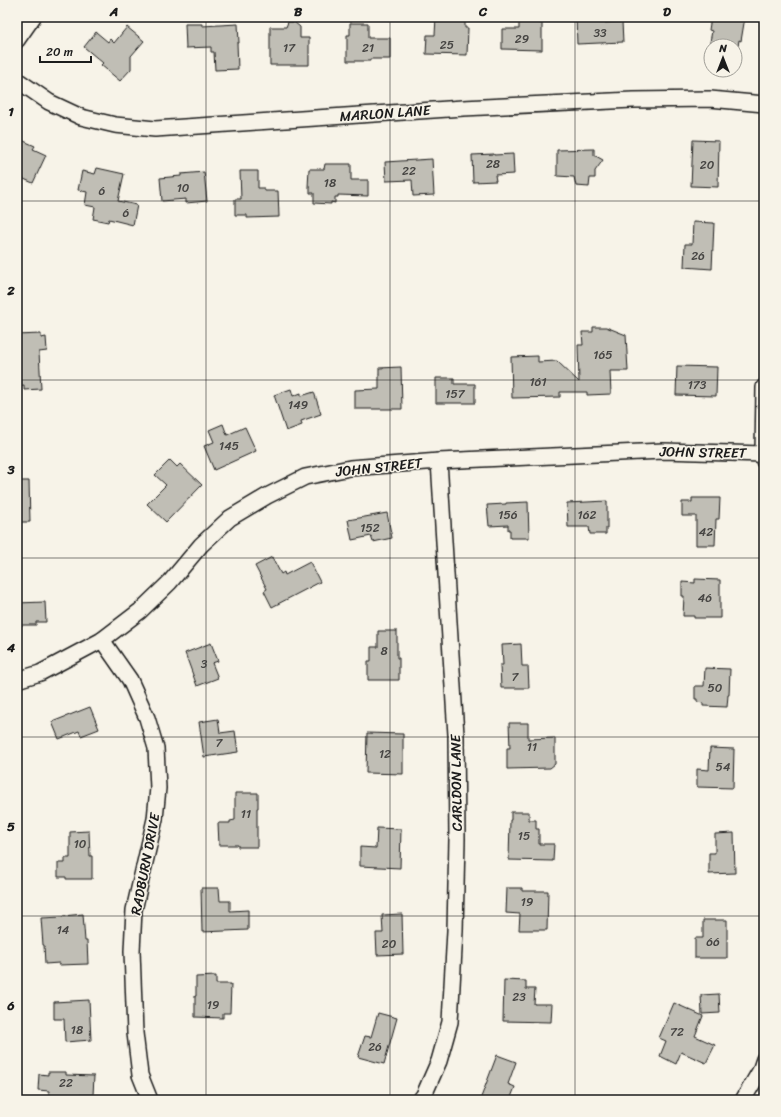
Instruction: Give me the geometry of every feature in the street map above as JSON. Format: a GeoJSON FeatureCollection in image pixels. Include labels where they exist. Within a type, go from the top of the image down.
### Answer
{"type":"FeatureCollection","features":[{"type":"Feature","properties":{"kind":"street"},"geometry":{"type":"LineString","coordinates":[[17,40],[33,17]]}},
{"type":"Feature","properties":{"kind":"street","name":"MARLON LANE"},"geometry":{"type":"LineString","coordinates":[[17,80],[49,102],[81,117],[115,125],[156,129],[463,108],[632,100],[710,99],[764,104]]}},
{"type":"Feature","properties":{"kind":"street"},"geometry":{"type":"LineString","coordinates":[[764,387],[764,457]]}},
{"type":"Feature","properties":{"kind":"street","name":"JOHN STREET"},"geometry":{"type":"LineString","coordinates":[[17,680],[40,673],[102,640],[140,611],[170,582],[201,545],[230,518],[267,496],[305,478],[350,468],[439,461],[663,451],[764,457]]}},
{"type":"Feature","properties":{"kind":"street","name":"CARLDON LANE"},"geometry":{"type":"LineString","coordinates":[[420,1100],[424,1095],[439,1061],[450,1022],[455,932],[457,839],[456,735],[439,461]]}},
{"type":"Feature","properties":{"kind":"street","name":"RADBURN DRIVE"},"geometry":{"type":"LineString","coordinates":[[102,640],[130,680],[147,718],[156,748],[158,788],[155,819],[134,910],[132,951],[134,1033],[140,1075],[150,1100]]}},
{"type":"Feature","properties":{"kind":"street"},"geometry":{"type":"LineString","coordinates":[[743,1100],[760,1070],[764,1058]]}},
{"type":"Feature","properties":{"kind":"building"},"geometry":{"type":"Polygon","coordinates":[[[436,17],[465,17],[465,28],[468,28],[467,55],[426,54],[427,35],[435,35],[436,17]]]}},
{"type":"Feature","properties":{"kind":"building"},"geometry":{"type":"Polygon","coordinates":[[[519,17],[539,17],[539,23],[542,23],[542,50],[502,49],[502,29],[519,29],[519,17]]]}},
{"type":"Feature","properties":{"kind":"building"},"geometry":{"type":"Polygon","coordinates":[[[576,17],[599,17],[600,23],[622,22],[623,42],[577,44],[576,17]]]}},
{"type":"Feature","properties":{"kind":"building"},"geometry":{"type":"Polygon","coordinates":[[[711,17],[745,17],[742,38],[711,38],[712,31],[709,30],[711,17]]]}},
{"type":"Feature","properties":{"kind":"building"},"geometry":{"type":"Polygon","coordinates":[[[288,22],[294,22],[300,27],[300,38],[309,38],[309,65],[270,65],[270,27],[286,27],[288,22]]]}},
{"type":"Feature","properties":{"kind":"building"},"geometry":{"type":"Polygon","coordinates":[[[350,23],[368,23],[368,38],[390,38],[390,59],[347,61],[347,35],[350,35],[350,23]]]}},
{"type":"Feature","properties":{"kind":"building"},"geometry":{"type":"Polygon","coordinates":[[[185,24],[202,24],[202,26],[238,24],[238,69],[215,70],[214,52],[211,52],[211,47],[186,48],[185,24]]]}},
{"type":"Feature","properties":{"kind":"building"},"geometry":{"type":"Polygon","coordinates":[[[127,27],[144,41],[131,56],[131,69],[120,81],[101,65],[103,63],[84,47],[96,32],[108,42],[110,39],[114,43],[127,27]]]}},
{"type":"Feature","properties":{"kind":"building"},"geometry":{"type":"Polygon","coordinates":[[[17,138],[35,146],[33,149],[46,155],[33,183],[17,176],[17,138]]]}},
{"type":"Feature","properties":{"kind":"building"},"geometry":{"type":"Polygon","coordinates":[[[693,140],[719,141],[718,187],[691,186],[693,140]]]}},
{"type":"Feature","properties":{"kind":"building"},"geometry":{"type":"Polygon","coordinates":[[[594,149],[594,155],[603,160],[595,171],[595,178],[590,178],[589,187],[576,186],[574,177],[557,176],[557,150],[594,149]]]}},
{"type":"Feature","properties":{"kind":"building"},"geometry":{"type":"Polygon","coordinates":[[[513,154],[514,174],[495,175],[496,181],[473,182],[472,155],[513,154]]]}},
{"type":"Feature","properties":{"kind":"building"},"geometry":{"type":"Polygon","coordinates":[[[432,159],[434,195],[413,196],[412,180],[386,181],[385,162],[432,159]]]}},
{"type":"Feature","properties":{"kind":"building"},"geometry":{"type":"Polygon","coordinates":[[[325,164],[351,164],[351,180],[368,180],[368,196],[338,195],[338,197],[335,197],[335,203],[314,203],[314,193],[310,193],[310,187],[308,187],[309,169],[324,169],[325,164]]]}},
{"type":"Feature","properties":{"kind":"building"},"geometry":{"type":"Polygon","coordinates":[[[97,168],[124,174],[118,201],[137,205],[133,225],[109,219],[108,222],[93,219],[95,207],[85,205],[87,192],[78,190],[82,171],[95,174],[97,168]]]}},
{"type":"Feature","properties":{"kind":"building"},"geometry":{"type":"Polygon","coordinates":[[[240,171],[258,171],[258,188],[264,188],[265,191],[278,191],[279,217],[247,218],[247,215],[235,215],[235,199],[241,199],[240,171]]]}},
{"type":"Feature","properties":{"kind":"building"},"geometry":{"type":"Polygon","coordinates":[[[204,172],[207,201],[186,203],[186,199],[162,201],[160,178],[204,172]]]}},
{"type":"Feature","properties":{"kind":"building"},"geometry":{"type":"Polygon","coordinates":[[[693,222],[714,223],[712,269],[684,267],[685,244],[692,244],[693,222]]]}},
{"type":"Feature","properties":{"kind":"building"},"geometry":{"type":"Polygon","coordinates":[[[593,327],[606,327],[626,335],[628,371],[610,371],[611,394],[587,395],[587,392],[560,392],[560,397],[512,398],[511,357],[538,356],[538,362],[557,361],[579,382],[578,345],[583,345],[582,332],[593,332],[593,327]]]}},
{"type":"Feature","properties":{"kind":"building"},"geometry":{"type":"Polygon","coordinates":[[[41,334],[41,338],[46,337],[47,351],[39,352],[41,389],[24,390],[24,385],[17,386],[17,363],[19,363],[17,335],[41,334]]]}},
{"type":"Feature","properties":{"kind":"building"},"geometry":{"type":"Polygon","coordinates":[[[677,366],[717,367],[716,396],[676,395],[677,366]]]}},
{"type":"Feature","properties":{"kind":"building"},"geometry":{"type":"Polygon","coordinates":[[[401,367],[402,409],[355,409],[355,390],[379,389],[379,368],[401,367]]]}},
{"type":"Feature","properties":{"kind":"building"},"geometry":{"type":"Polygon","coordinates":[[[436,378],[454,378],[454,384],[475,384],[475,403],[436,403],[436,378]]]}},
{"type":"Feature","properties":{"kind":"building"},"geometry":{"type":"Polygon","coordinates":[[[291,389],[293,396],[301,393],[301,396],[314,392],[321,414],[301,421],[302,425],[286,431],[274,395],[291,389]]]}},
{"type":"Feature","properties":{"kind":"building"},"geometry":{"type":"Polygon","coordinates":[[[223,424],[227,435],[245,427],[256,451],[214,470],[204,446],[214,442],[209,430],[223,424]]]}},
{"type":"Feature","properties":{"kind":"building"},"geometry":{"type":"Polygon","coordinates":[[[170,460],[177,467],[180,464],[202,485],[166,522],[147,504],[166,485],[155,475],[170,460]]]}},
{"type":"Feature","properties":{"kind":"building"},"geometry":{"type":"Polygon","coordinates":[[[17,481],[29,481],[30,522],[17,522],[17,481]]]}},
{"type":"Feature","properties":{"kind":"building"},"geometry":{"type":"Polygon","coordinates":[[[692,498],[720,498],[719,519],[716,519],[715,545],[696,545],[696,516],[682,516],[682,502],[692,502],[692,498]]]}},
{"type":"Feature","properties":{"kind":"building"},"geometry":{"type":"Polygon","coordinates":[[[607,501],[606,534],[590,534],[589,527],[568,527],[567,503],[607,501]]]}},
{"type":"Feature","properties":{"kind":"building"},"geometry":{"type":"Polygon","coordinates":[[[528,502],[529,538],[510,538],[510,530],[508,530],[508,525],[489,526],[487,505],[528,502]]]}},
{"type":"Feature","properties":{"kind":"building"},"geometry":{"type":"Polygon","coordinates":[[[387,513],[392,538],[373,542],[371,536],[352,540],[348,520],[387,513]]]}},
{"type":"Feature","properties":{"kind":"building"},"geometry":{"type":"Polygon","coordinates":[[[272,557],[281,574],[284,572],[285,575],[310,562],[320,582],[272,607],[264,591],[267,589],[255,566],[272,557]]]}},
{"type":"Feature","properties":{"kind":"building"},"geometry":{"type":"Polygon","coordinates":[[[695,579],[720,580],[720,618],[694,618],[694,616],[683,616],[684,596],[682,596],[682,582],[695,583],[695,579]]]}},
{"type":"Feature","properties":{"kind":"building"},"geometry":{"type":"Polygon","coordinates":[[[45,602],[46,622],[36,622],[36,625],[17,625],[17,603],[45,602]]]}},
{"type":"Feature","properties":{"kind":"building"},"geometry":{"type":"Polygon","coordinates":[[[378,631],[397,631],[399,680],[368,680],[368,661],[371,661],[371,647],[378,647],[378,631]]]}},
{"type":"Feature","properties":{"kind":"building"},"geometry":{"type":"Polygon","coordinates":[[[211,643],[218,661],[212,663],[218,678],[197,686],[185,653],[211,643]]]}},
{"type":"Feature","properties":{"kind":"building"},"geometry":{"type":"Polygon","coordinates":[[[521,644],[522,666],[528,666],[529,688],[501,688],[500,665],[503,665],[502,645],[521,644]]]}},
{"type":"Feature","properties":{"kind":"building"},"geometry":{"type":"Polygon","coordinates":[[[705,668],[730,669],[727,707],[703,706],[703,703],[697,702],[697,699],[695,699],[695,686],[704,686],[705,668]]]}},
{"type":"Feature","properties":{"kind":"building"},"geometry":{"type":"Polygon","coordinates":[[[90,707],[99,729],[81,736],[79,731],[59,739],[52,722],[90,707]]]}},
{"type":"Feature","properties":{"kind":"building"},"geometry":{"type":"Polygon","coordinates":[[[218,719],[220,733],[235,731],[238,752],[204,757],[199,722],[218,719]]]}},
{"type":"Feature","properties":{"kind":"building"},"geometry":{"type":"Polygon","coordinates":[[[509,723],[528,723],[528,739],[555,738],[555,764],[550,768],[507,769],[507,748],[510,748],[509,723]]]}},
{"type":"Feature","properties":{"kind":"building"},"geometry":{"type":"Polygon","coordinates":[[[367,733],[403,734],[403,774],[366,773],[367,733]]]}},
{"type":"Feature","properties":{"kind":"building"},"geometry":{"type":"Polygon","coordinates":[[[710,748],[734,749],[733,788],[697,787],[697,769],[709,770],[710,748]]]}},
{"type":"Feature","properties":{"kind":"building"},"geometry":{"type":"Polygon","coordinates":[[[235,793],[258,793],[257,847],[219,845],[218,823],[230,823],[230,821],[235,820],[235,793]]]}},
{"type":"Feature","properties":{"kind":"building"},"geometry":{"type":"Polygon","coordinates":[[[511,812],[529,812],[529,820],[536,820],[536,829],[539,829],[539,844],[554,844],[553,861],[509,860],[511,812]]]}},
{"type":"Feature","properties":{"kind":"building"},"geometry":{"type":"Polygon","coordinates":[[[377,828],[401,829],[400,868],[360,866],[360,847],[376,848],[377,828]]]}},
{"type":"Feature","properties":{"kind":"building"},"geometry":{"type":"Polygon","coordinates":[[[89,831],[90,856],[92,856],[92,879],[66,879],[66,877],[58,877],[58,863],[65,863],[65,858],[70,858],[70,832],[89,831]]]}},
{"type":"Feature","properties":{"kind":"building"},"geometry":{"type":"Polygon","coordinates":[[[734,833],[735,873],[709,874],[709,853],[715,853],[715,834],[734,833]]]}},
{"type":"Feature","properties":{"kind":"building"},"geometry":{"type":"Polygon","coordinates":[[[201,888],[219,888],[220,901],[230,901],[230,911],[248,910],[248,930],[202,932],[201,888]]]}},
{"type":"Feature","properties":{"kind":"building"},"geometry":{"type":"Polygon","coordinates":[[[507,888],[522,888],[522,891],[548,891],[547,930],[519,930],[520,914],[506,913],[507,888]]]}},
{"type":"Feature","properties":{"kind":"building"},"geometry":{"type":"Polygon","coordinates":[[[83,914],[85,941],[87,941],[88,964],[45,964],[41,918],[83,914]]]}},
{"type":"Feature","properties":{"kind":"building"},"geometry":{"type":"Polygon","coordinates":[[[402,914],[403,954],[377,955],[376,933],[383,933],[382,915],[402,914]]]}},
{"type":"Feature","properties":{"kind":"building"},"geometry":{"type":"Polygon","coordinates":[[[703,920],[727,920],[727,958],[695,958],[695,938],[703,938],[703,920]]]}},
{"type":"Feature","properties":{"kind":"building"},"geometry":{"type":"Polygon","coordinates":[[[216,976],[216,984],[231,984],[230,1013],[223,1013],[223,1018],[195,1017],[196,977],[216,976]]]}},
{"type":"Feature","properties":{"kind":"building"},"geometry":{"type":"Polygon","coordinates":[[[504,980],[526,981],[526,989],[535,989],[534,1004],[552,1004],[551,1022],[503,1021],[504,980]]]}},
{"type":"Feature","properties":{"kind":"building"},"geometry":{"type":"Polygon","coordinates":[[[719,994],[720,1013],[702,1014],[701,995],[719,994]]]}},
{"type":"Feature","properties":{"kind":"building"},"geometry":{"type":"Polygon","coordinates":[[[89,1000],[91,1040],[65,1042],[64,1019],[54,1019],[54,1002],[89,1000]]]}},
{"type":"Feature","properties":{"kind":"building"},"geometry":{"type":"Polygon","coordinates":[[[674,1003],[703,1016],[695,1036],[715,1045],[706,1063],[681,1052],[676,1064],[660,1056],[666,1041],[659,1038],[674,1003]]]}},
{"type":"Feature","properties":{"kind":"building"},"geometry":{"type":"Polygon","coordinates":[[[378,1013],[397,1018],[384,1064],[358,1057],[365,1036],[371,1037],[378,1013]]]}},
{"type":"Feature","properties":{"kind":"building"},"geometry":{"type":"Polygon","coordinates":[[[497,1055],[516,1062],[508,1084],[515,1087],[510,1100],[480,1100],[497,1055]]]}},
{"type":"Feature","properties":{"kind":"building"},"geometry":{"type":"Polygon","coordinates":[[[48,1072],[66,1072],[66,1075],[94,1076],[93,1095],[71,1095],[70,1100],[49,1100],[49,1091],[38,1090],[39,1074],[48,1075],[48,1072]]]}}]}
